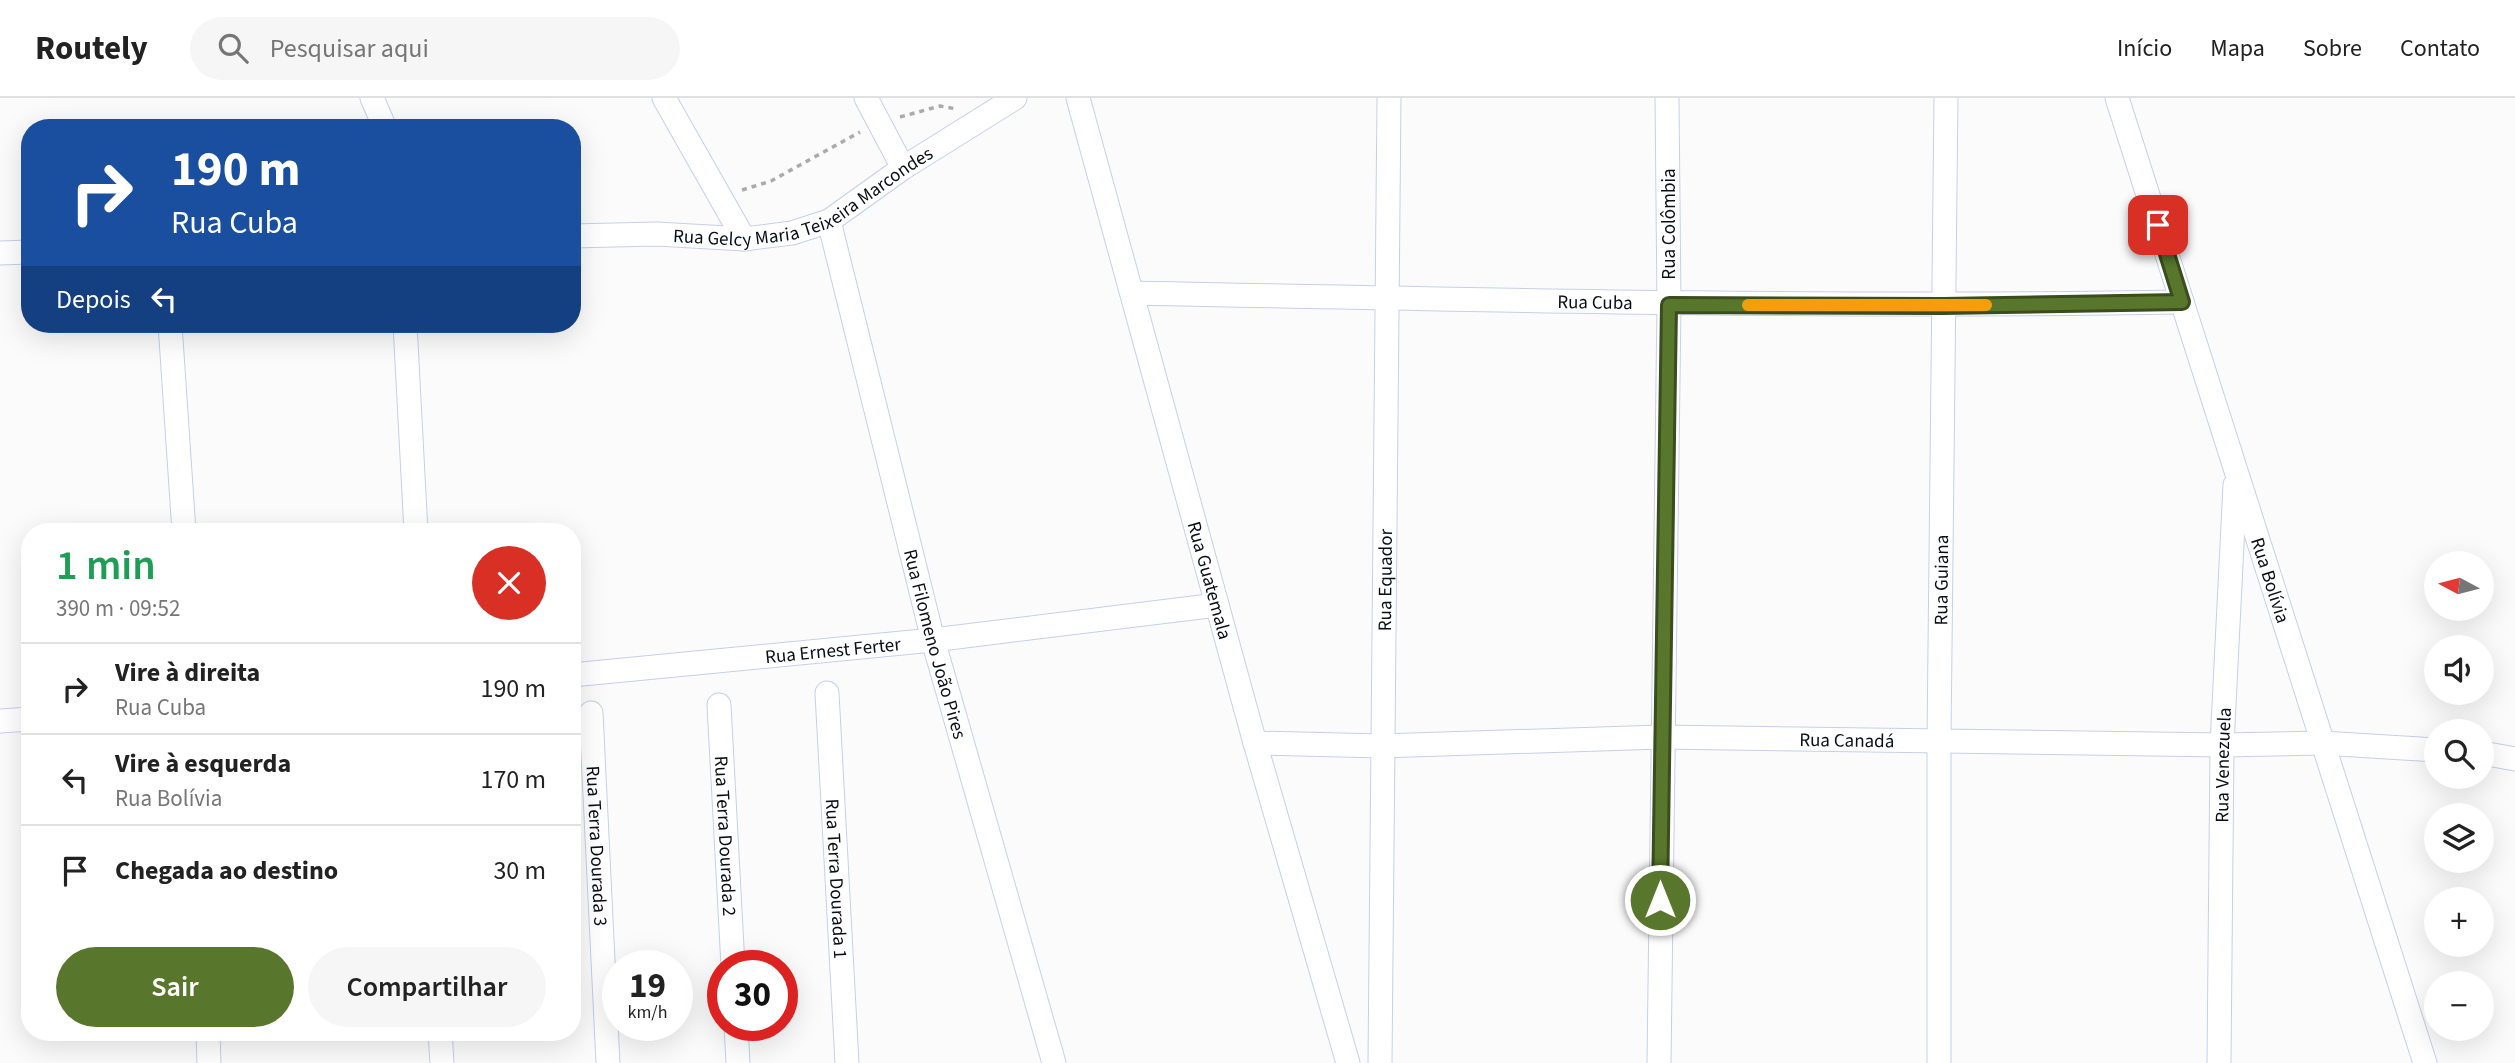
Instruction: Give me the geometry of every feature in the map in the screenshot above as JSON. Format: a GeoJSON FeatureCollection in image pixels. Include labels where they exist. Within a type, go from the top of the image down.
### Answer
{"type":"FeatureCollection","features":[{"type":"Feature","properties":{"kind":"street"},"geometry":{"type":"LineString","coordinates":[[372,98],[381,119]]}},
{"type":"Feature","properties":{"kind":"street"},"geometry":{"type":"LineString","coordinates":[[664,98],[744,239]]}},
{"type":"Feature","properties":{"kind":"street"},"geometry":{"type":"LineString","coordinates":[[866,98],[903,168]]}},
{"type":"Feature","properties":{"kind":"street","name":"Rua Gelcy Maria Teixeira Marcondes"},"geometry":{"type":"LineString","coordinates":[[581,236],[657,234],[744,239],[792,233],[829,222],[903,168],[1015,98]]}},
{"type":"Feature","properties":{"kind":"street","name":"Rua Guatemala"},"geometry":{"type":"LineString","coordinates":[[1078,98],[1255,743],[1348,1063]]}},
{"type":"Feature","properties":{"kind":"street","name":"Rua Equador"},"geometry":{"type":"LineString","coordinates":[[1380,1063],[1389,98]]}},
{"type":"Feature","properties":{"kind":"street","name":"Rua Colômbia"},"geometry":{"type":"LineString","coordinates":[[1659,1063],[1661,737],[1669,305],[1667,98]]}},
{"type":"Feature","properties":{"kind":"street","name":"Rua Guiana"},"geometry":{"type":"LineString","coordinates":[[1939,1063],[1939,739],[1946,98]]}},
{"type":"Feature","properties":{"kind":"street","name":"Rua Bolívia"},"geometry":{"type":"LineString","coordinates":[[2117,98],[2425,1063]]}},
{"type":"Feature","properties":{"kind":"street","name":"Rua Filomeno João Pires"},"geometry":{"type":"LineString","coordinates":[[829,222],[933,640],[1054,1063]]}},
{"type":"Feature","properties":{"kind":"street"},"geometry":{"type":"LineString","coordinates":[[0,253],[21,252]]}},
{"type":"Feature","properties":{"kind":"street","name":"Rua Cuba"},"geometry":{"type":"LineString","coordinates":[[1133,293],[1669,305],[1943,306],[2182,302]]}},
{"type":"Feature","properties":{"kind":"street"},"geometry":{"type":"LineString","coordinates":[[171,333],[183,523]]}},
{"type":"Feature","properties":{"kind":"street"},"geometry":{"type":"LineString","coordinates":[[405,333],[415,523]]}},
{"type":"Feature","properties":{"kind":"street","name":"Rua Venezuela"},"geometry":{"type":"LineString","coordinates":[[2219,1063],[2222,745],[2236,468]]}},
{"type":"Feature","properties":{"kind":"street","name":"Rua Ernest Ferter"},"geometry":{"type":"LineString","coordinates":[[581,674],[933,640],[1217,605]]}},
{"type":"Feature","properties":{"kind":"street","name":"Rua Terra Dourada 1"},"geometry":{"type":"LineString","coordinates":[[827,694],[847,1063]]}},
{"type":"Feature","properties":{"kind":"street","name":"Rua Terra Dourada 2"},"geometry":{"type":"LineString","coordinates":[[719,705],[732,950]]}},
{"type":"Feature","properties":{"kind":"street","name":"Rua Terra Dourada 3"},"geometry":{"type":"LineString","coordinates":[[591,712],[608,1063]]}},
{"type":"Feature","properties":{"kind":"street"},"geometry":{"type":"LineString","coordinates":[[0,721],[21,720]]}},
{"type":"Feature","properties":{"kind":"street","name":"Rua Canadá"},"geometry":{"type":"LineString","coordinates":[[1255,743],[1381,746],[1661,737],[2222,745],[2322,743],[2424,749]]}},
{"type":"Feature","properties":{"kind":"street"},"geometry":{"type":"LineString","coordinates":[[208,1041],[209,1063]]}},
{"type":"Feature","properties":{"kind":"street"},"geometry":{"type":"LineString","coordinates":[[441,1041],[442,1063]]}},
{"type":"Feature","properties":{"kind":"street"},"geometry":{"type":"LineString","coordinates":[[737,1041],[738,1063]]}},
{"type":"Feature","properties":{"kind":"path"},"geometry":{"type":"LineString","coordinates":[[719,196],[771,181],[879,122],[940,106],[991,114]]}},
{"type":"Feature","properties":{"kind":"slow traffic"},"geometry":{"type":"LineString","coordinates":[[1748,305],[1986,305]]}},
{"type":"Feature","properties":{"kind":"route"},"geometry":{"type":"LineString","coordinates":[[1660,900],[1669,305],[1943,306],[2182,302],[2158,225]]}}]}
